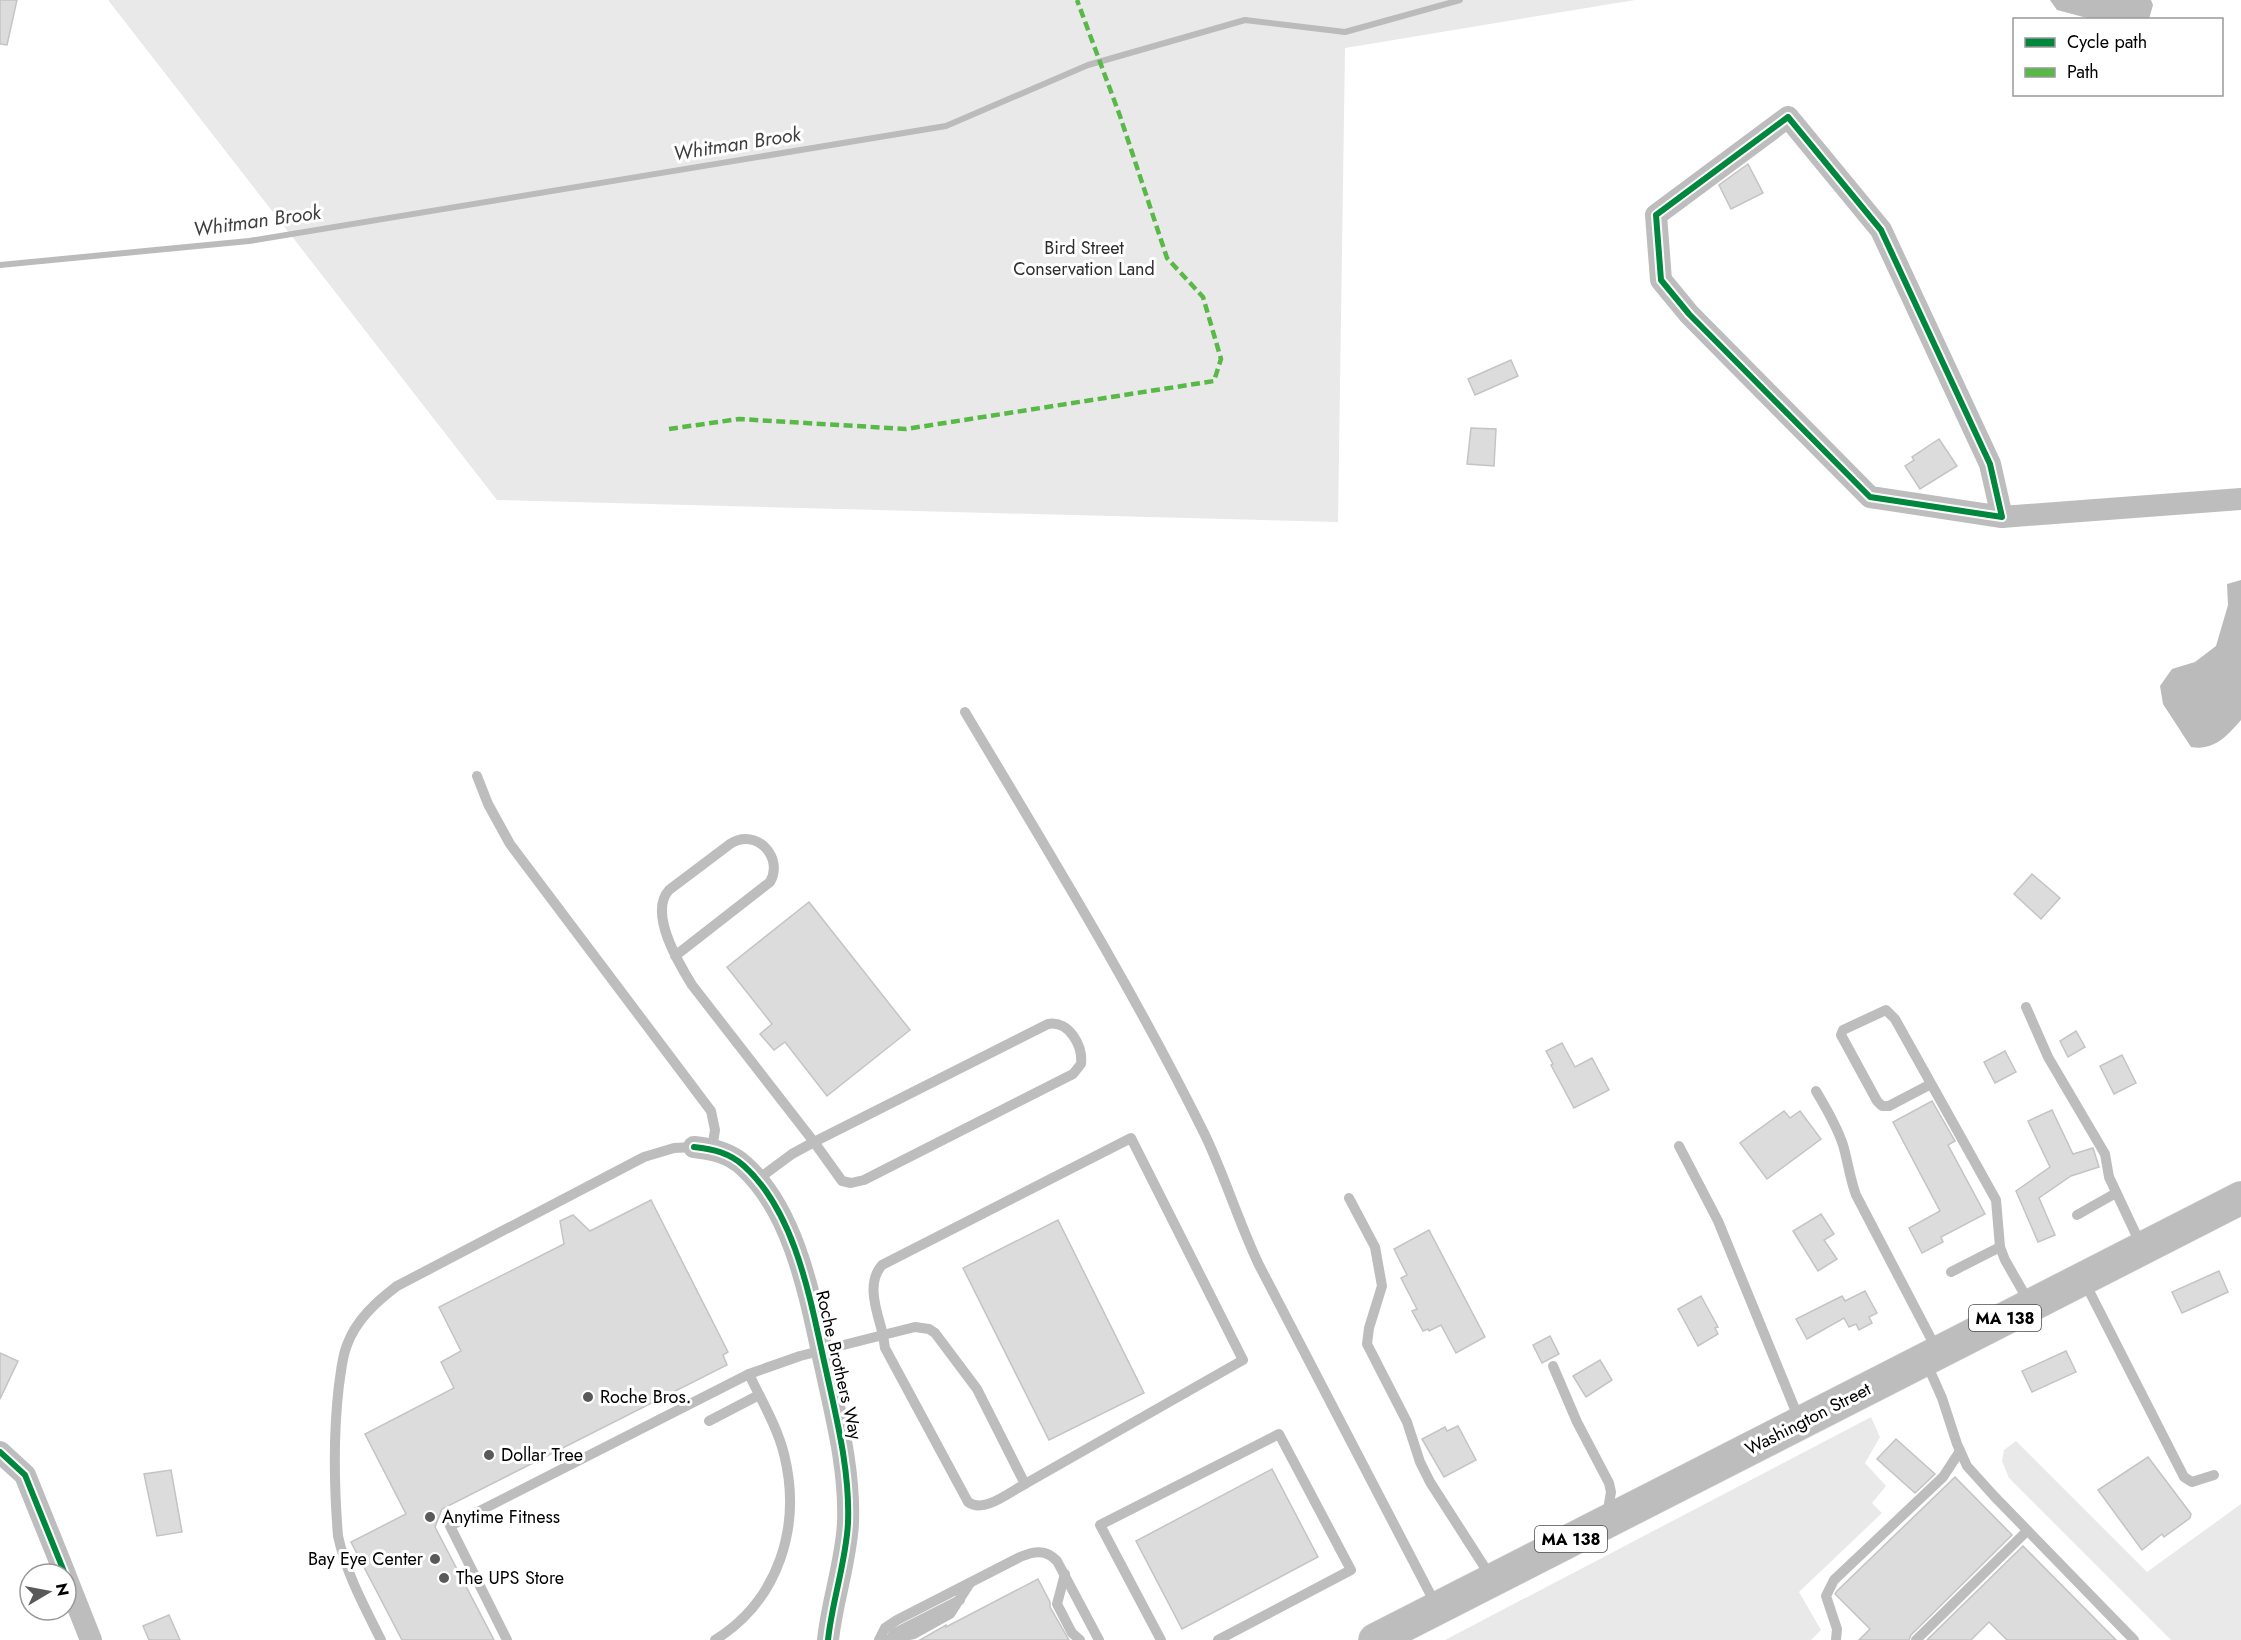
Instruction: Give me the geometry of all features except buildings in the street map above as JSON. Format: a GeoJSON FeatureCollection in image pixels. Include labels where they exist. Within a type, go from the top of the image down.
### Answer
{"type":"FeatureCollection","features":[{"type":"Feature","properties":{"kind":"main road","name":"Washington Street"},"geometry":{"type":"LineString","coordinates":[[1375,1640],[2241,1198]]}},
{"type":"Feature","properties":{"kind":"street"},"geometry":{"type":"LineString","coordinates":[[2002,517],[1990,464],[1881,230],[1788,117],[1656,215],[1661,280],[1689,314],[1870,497],[2002,517],[2241,499]]}},
{"type":"Feature","properties":{"kind":"street","name":"Roche Brothers Way"},"geometry":{"type":"LineString","coordinates":[[703,1148],[738,1161],[757,1180],[773,1203],[793,1244],[807,1288],[843,1451],[848,1491],[847,1538],[832,1607],[828,1640]]}},
{"type":"Feature","properties":{"kind":"street"},"geometry":{"type":"LineString","coordinates":[[0,1452],[25,1475],[60,1562]]}},
{"type":"Feature","properties":{"kind":"street"},"geometry":{"type":"LineString","coordinates":[[78,1608],[91,1640]]}},
{"type":"Feature","properties":{"kind":"lane"},"geometry":{"type":"LineString","coordinates":[[965,712],[1104,944],[1188,1102],[1213,1153],[1243,1232],[1259,1265],[1438,1607]]}},
{"type":"Feature","properties":{"kind":"lane"},"geometry":{"type":"LineString","coordinates":[[381,1640],[357,1593],[341,1554],[338,1536],[337,1407],[341,1370],[347,1345],[359,1322],[376,1302],[397,1286],[417,1275],[644,1157],[674,1148],[703,1148],[715,1130],[711,1111],[510,844],[488,804],[477,776]]}},
{"type":"Feature","properties":{"kind":"lane"},"geometry":{"type":"LineString","coordinates":[[675,956],[770,882],[775,871],[774,863],[758,842],[748,838],[734,841],[665,895],[661,907],[667,933],[675,956],[692,985],[814,1142],[827,1158],[838,1178],[846,1182],[860,1181],[1073,1074],[1081,1064],[1078,1047],[1067,1027],[1057,1023],[1048,1024],[814,1142],[792,1154],[757,1180]]}},
{"type":"Feature","properties":{"kind":"lane"},"geometry":{"type":"LineString","coordinates":[[2026,1007],[2048,1057],[2104,1154],[2109,1177],[2142,1248]]}},
{"type":"Feature","properties":{"kind":"lane"},"geometry":{"type":"LineString","coordinates":[[1931,1084],[1889,1106],[1882,1106],[1876,1101],[1841,1035],[1843,1030],[1886,1010],[1896,1019],[1996,1200],[2000,1247],[2031,1305]]}},
{"type":"Feature","properties":{"kind":"lane"},"geometry":{"type":"LineString","coordinates":[[1815,1091],[1829,1112],[1843,1145],[1849,1177],[1856,1195],[1931,1356],[1942,1398],[1966,1466],[2134,1640]]}},
{"type":"Feature","properties":{"kind":"lane"},"geometry":{"type":"LineString","coordinates":[[1131,1138],[1243,1360],[1025,1484],[985,1504],[976,1506],[969,1502],[890,1359],[883,1335],[874,1283],[876,1273],[886,1262],[1131,1138]]}},
{"type":"Feature","properties":{"kind":"lane"},"geometry":{"type":"LineString","coordinates":[[1679,1146],[1718,1221],[1801,1422]]}},
{"type":"Feature","properties":{"kind":"lane"},"geometry":{"type":"LineString","coordinates":[[2077,1215],[2116,1193]]}},
{"type":"Feature","properties":{"kind":"lane"},"geometry":{"type":"LineString","coordinates":[[1349,1198],[1375,1247],[1382,1286],[1369,1328],[1367,1344],[1407,1422],[1420,1462],[1430,1482],[1493,1580]]}},
{"type":"Feature","properties":{"kind":"lane"},"geometry":{"type":"LineString","coordinates":[[1951,1272],[2000,1247]]}},
{"type":"Feature","properties":{"kind":"lane"},"geometry":{"type":"LineString","coordinates":[[2082,1278],[2184,1477],[2192,1482],[2214,1475]]}},
{"type":"Feature","properties":{"kind":"lane"},"geometry":{"type":"LineString","coordinates":[[507,1640],[450,1526],[749,1374],[822,1351],[915,1327],[929,1329],[935,1333],[981,1396],[1025,1484]]}},
{"type":"Feature","properties":{"kind":"lane"},"geometry":{"type":"LineString","coordinates":[[1553,1366],[1577,1422],[1609,1483],[1611,1492],[1606,1522]]}},
{"type":"Feature","properties":{"kind":"lane"},"geometry":{"type":"LineString","coordinates":[[715,1640],[741,1621],[763,1595],[780,1558],[787,1530],[790,1491],[784,1454],[776,1431],[749,1374]]}},
{"type":"Feature","properties":{"kind":"lane"},"geometry":{"type":"LineString","coordinates":[[709,1421],[759,1395]]}},
{"type":"Feature","properties":{"kind":"lane"},"geometry":{"type":"LineString","coordinates":[[1161,1640],[1100,1525],[1279,1434],[1351,1570],[1218,1640]]}},
{"type":"Feature","properties":{"kind":"lane"},"geometry":{"type":"LineString","coordinates":[[1836,1640],[1837,1629],[1826,1596],[1834,1580],[1943,1476],[1960,1451]]}},
{"type":"Feature","properties":{"kind":"lane"},"geometry":{"type":"LineString","coordinates":[[1916,1640],[2027,1531]]}},
{"type":"Feature","properties":{"kind":"lane"},"geometry":{"type":"LineString","coordinates":[[970,1583],[950,1614],[914,1634],[882,1640],[882,1631],[890,1624],[1020,1557],[1036,1552],[1053,1556],[1065,1574],[1099,1640]]}},
{"type":"Feature","properties":{"kind":"lane"},"geometry":{"type":"LineString","coordinates":[[1065,1574],[1056,1601],[1072,1633],[1080,1640]]}},
{"type":"Feature","properties":{"kind":"green space","name":"Bird Street Conservation Land"},"geometry":{"type":"Polygon","coordinates":[[[108,0],[1635,0],[1345,48],[1338,522],[497,500],[108,0]]]}},
{"type":"Feature","properties":{"kind":"green space"},"geometry":{"type":"Polygon","coordinates":[[[1871,1417],[1880,1437],[1865,1463],[1886,1486],[1872,1503],[1882,1513],[1799,1592],[1821,1630],[1811,1640],[1445,1640],[1871,1417]]]}},
{"type":"Feature","properties":{"kind":"green space"},"geometry":{"type":"Polygon","coordinates":[[[2016,1441],[2147,1572],[2241,1504],[2241,1640],[2171,1640],[2009,1478],[2002,1461],[2004,1450],[2016,1441]]]}},
{"type":"Feature","properties":{"kind":"shaded area"},"geometry":{"type":"Polygon","coordinates":[[[2050,0],[2151,0],[2153,5],[2149,18],[2087,18],[2057,10],[2050,0]]]}},
{"type":"Feature","properties":{"kind":"shaded area"},"geometry":{"type":"Polygon","coordinates":[[[2241,580],[2241,720],[2219,741],[2207,747],[2191,747],[2163,704],[2160,686],[2172,669],[2195,662],[2216,646],[2228,605],[2227,584],[2241,580]]]}},
{"type":"Feature","properties":{"kind":"waterway","name":"Whitman Brook"},"geometry":{"type":"LineString","coordinates":[[0,265],[249,241],[946,126],[1088,65],[1245,20],[1345,32],[1460,0]]}},
{"type":"Feature","properties":{"kind":"marked path"},"geometry":{"type":"LineString","coordinates":[[669,429],[739,419],[906,429],[1214,381],[1221,359],[1203,297],[1167,258],[1120,116],[1077,0]]}},
{"type":"Feature","properties":{"kind":"cycle path"},"geometry":{"type":"LineString","coordinates":[[1788,117],[1881,230],[1990,464],[2002,517],[1870,497],[1689,314],[1661,280],[1656,215],[1788,117]]}},
{"type":"Feature","properties":{"kind":"cycle path"},"geometry":{"type":"LineString","coordinates":[[694,1147],[714,1150],[733,1158],[744,1166],[762,1186],[789,1234],[807,1289],[838,1427],[847,1484],[847,1538],[828,1640]]}},
{"type":"Feature","properties":{"kind":"cycle path"},"geometry":{"type":"LineString","coordinates":[[0,1452],[25,1475],[60,1562]]}},
{"type":"Feature","properties":{"kind":"place","name":"Roche Bros."},"geometry":{"type":"Point","coordinates":[588,1397]}},
{"type":"Feature","properties":{"kind":"place","name":"Dollar Tree"},"geometry":{"type":"Point","coordinates":[489,1455]}},
{"type":"Feature","properties":{"kind":"place","name":"Anytime Fitness"},"geometry":{"type":"Point","coordinates":[430,1517]}},
{"type":"Feature","properties":{"kind":"place","name":"Bay Eye Center"},"geometry":{"type":"Point","coordinates":[435,1559]}},
{"type":"Feature","properties":{"kind":"place","name":"The UPS Store"},"geometry":{"type":"Point","coordinates":[444,1578]}}]}
